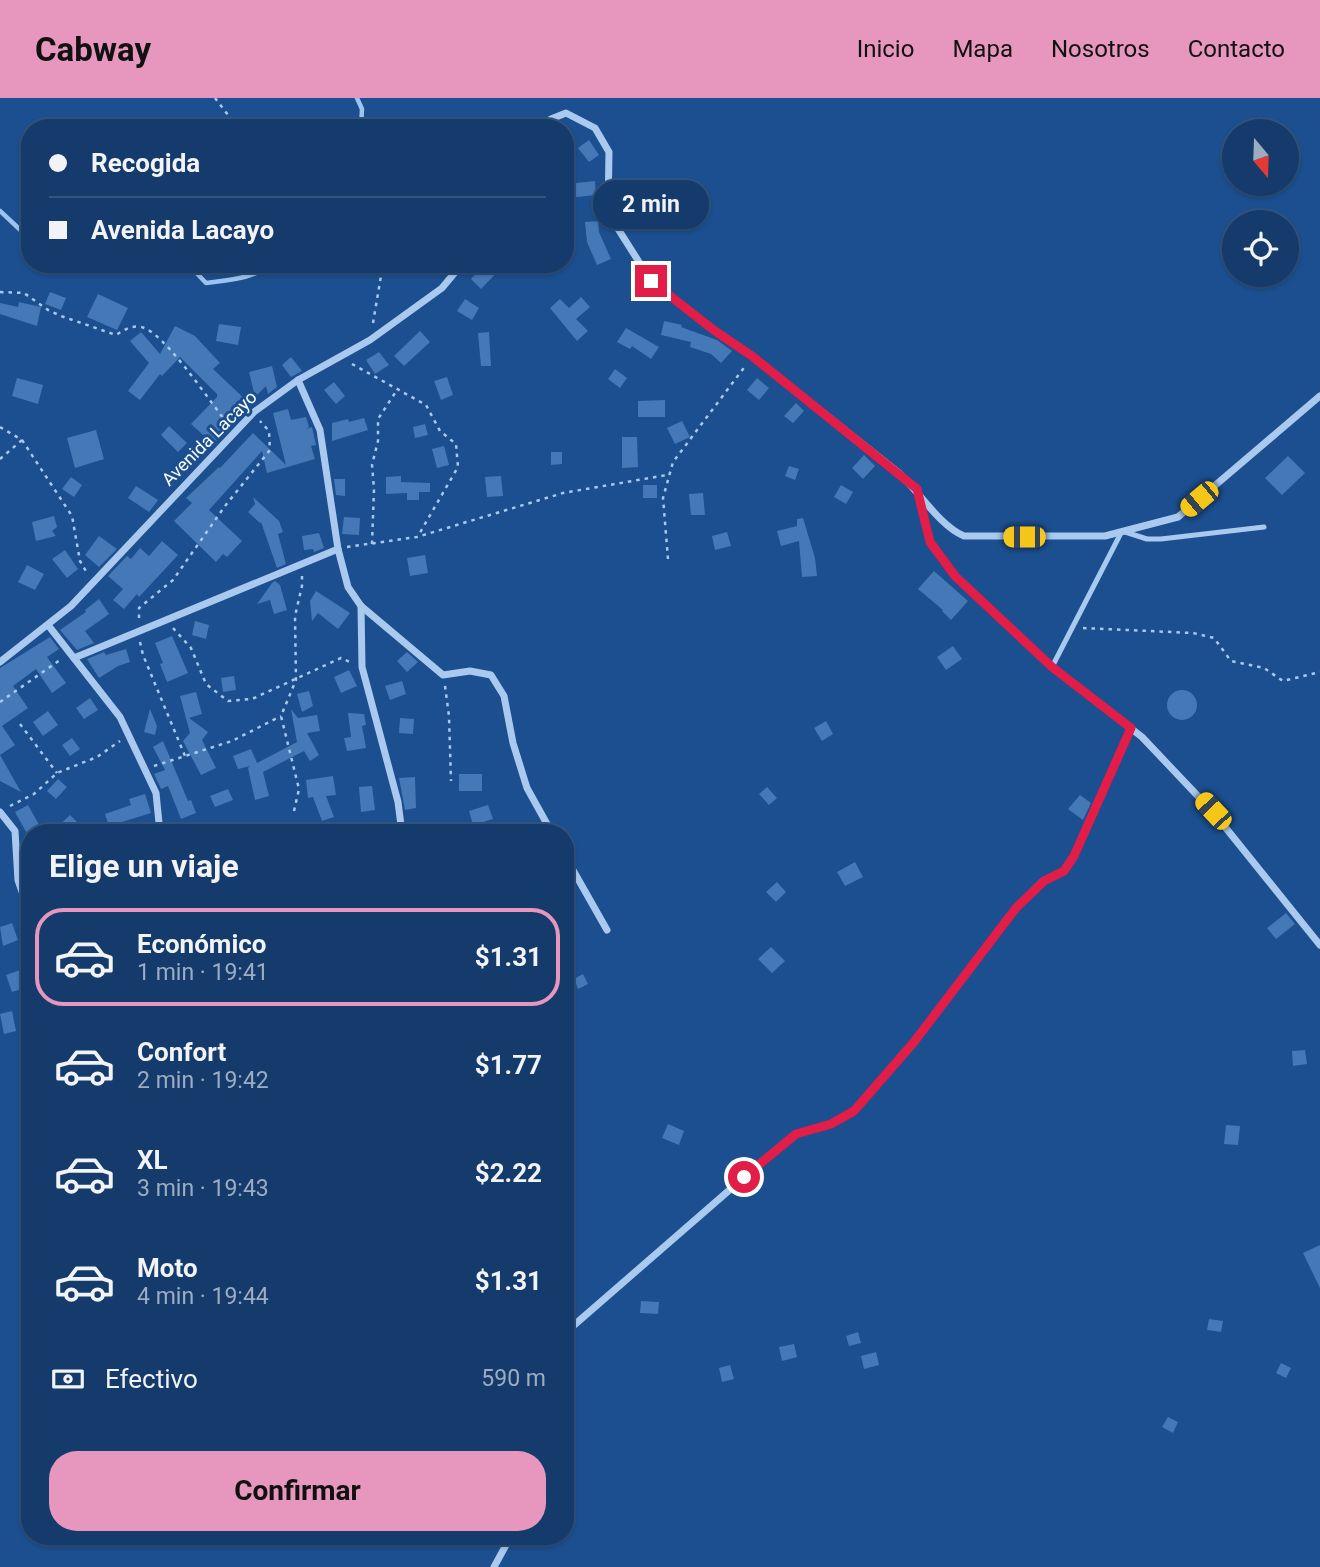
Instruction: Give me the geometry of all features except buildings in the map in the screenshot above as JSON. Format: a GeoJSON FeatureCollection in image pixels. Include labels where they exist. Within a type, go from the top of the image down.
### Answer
{"type":"FeatureCollection","features":[{"type":"Feature","properties":{"kind":"street"},"geometry":{"type":"LineString","coordinates":[[551,119],[566,113],[595,128],[609,152],[608,213],[651,281],[752,356],[917,489],[950,530],[964,536],[1105,536],[1178,517],[1320,396]]}},
{"type":"Feature","properties":{"kind":"street","name":"Avenida Lacayo"},"geometry":{"type":"LineString","coordinates":[[0,662],[71,606],[254,412],[298,380],[370,340],[442,288],[454,273]]}},
{"type":"Feature","properties":{"kind":"street"},"geometry":{"type":"LineString","coordinates":[[298,380],[320,430],[338,549],[348,587],[361,607],[443,676],[470,671],[491,675],[504,696],[513,743],[527,789],[547,824]]}},
{"type":"Feature","properties":{"kind":"street"},"geometry":{"type":"LineString","coordinates":[[917,489],[930,542],[955,576],[1052,667],[1142,737],[1213,811],[1320,945]]}},
{"type":"Feature","properties":{"kind":"street"},"geometry":{"type":"LineString","coordinates":[[72,656],[138,633],[338,549]]}},
{"type":"Feature","properties":{"kind":"street"},"geometry":{"type":"LineString","coordinates":[[361,607],[362,667],[398,802],[401,824]]}},
{"type":"Feature","properties":{"kind":"street"},"geometry":{"type":"LineString","coordinates":[[48,625],[120,717],[156,793],[159,824]]}},
{"type":"Feature","properties":{"kind":"street"},"geometry":{"type":"LineString","coordinates":[[574,1324],[796,1134],[831,1124],[854,1111],[914,1042],[1016,908],[1044,881],[1064,871],[1074,856],[1131,728]]}},
{"type":"Feature","properties":{"kind":"street"},"geometry":{"type":"LineString","coordinates":[[0,812],[15,831],[21,889]]}},
{"type":"Feature","properties":{"kind":"street"},"geometry":{"type":"LineString","coordinates":[[574,872],[607,930]]}},
{"type":"Feature","properties":{"kind":"street"},"geometry":{"type":"LineString","coordinates":[[494,1567],[506,1545]]}},
{"type":"Feature","properties":{"kind":"lane"},"geometry":{"type":"LineString","coordinates":[[1052,667],[1122,531],[1147,539],[1161,539],[1264,527]]}},
{"type":"Feature","properties":{"kind":"path"},"geometry":{"type":"LineString","coordinates":[[215,98],[231,119]]}},
{"type":"Feature","properties":{"kind":"path"},"geometry":{"type":"LineString","coordinates":[[370,340],[381,273]]}},
{"type":"Feature","properties":{"kind":"path"},"geometry":{"type":"LineString","coordinates":[[0,292],[24,293],[61,317],[116,335],[131,327],[144,327],[164,343],[234,432]]}},
{"type":"Feature","properties":{"kind":"path"},"geometry":{"type":"LineString","coordinates":[[340,356],[426,405],[440,431],[456,444],[458,467],[417,537]]}},
{"type":"Feature","properties":{"kind":"path"},"geometry":{"type":"LineString","coordinates":[[668,559],[663,498],[667,475],[673,462],[752,356]]}},
{"type":"Feature","properties":{"kind":"path"},"geometry":{"type":"LineString","coordinates":[[372,544],[372,465],[378,441],[378,419],[397,390]]}},
{"type":"Feature","properties":{"kind":"path"},"geometry":{"type":"LineString","coordinates":[[185,756],[143,655],[138,633],[139,608],[173,580],[225,506],[270,450],[268,431],[254,412]]}},
{"type":"Feature","properties":{"kind":"path"},"geometry":{"type":"LineString","coordinates":[[0,428],[22,440],[72,516],[80,561],[93,582]]}},
{"type":"Feature","properties":{"kind":"path"},"geometry":{"type":"LineString","coordinates":[[0,459],[22,440]]}},
{"type":"Feature","properties":{"kind":"path"},"geometry":{"type":"LineString","coordinates":[[338,549],[417,537],[563,494],[667,475]]}},
{"type":"Feature","properties":{"kind":"path"},"geometry":{"type":"LineString","coordinates":[[294,811],[299,789],[281,716],[296,680],[295,616],[303,586],[302,563]]}},
{"type":"Feature","properties":{"kind":"path"},"geometry":{"type":"LineString","coordinates":[[167,621],[191,648],[206,684],[228,701],[252,699],[341,658],[362,667]]}},
{"type":"Feature","properties":{"kind":"path"},"geometry":{"type":"LineString","coordinates":[[1073,627],[1193,633],[1214,638],[1231,661],[1264,668],[1283,681],[1320,672]]}},
{"type":"Feature","properties":{"kind":"path"},"geometry":{"type":"LineString","coordinates":[[0,702],[72,656]]}},
{"type":"Feature","properties":{"kind":"path"},"geometry":{"type":"LineString","coordinates":[[443,676],[449,716],[451,782]]}},
{"type":"Feature","properties":{"kind":"path"},"geometry":{"type":"LineString","coordinates":[[145,769],[232,741],[281,716]]}},
{"type":"Feature","properties":{"kind":"path"},"geometry":{"type":"LineString","coordinates":[[20,724],[57,773]]}},
{"type":"Feature","properties":{"kind":"path"},"geometry":{"type":"LineString","coordinates":[[10,806],[34,794],[57,773],[97,757],[129,736]]}},
{"type":"Feature","properties":{"kind":"waterway"},"geometry":{"type":"LineString","coordinates":[[357,98],[362,109],[361,119]]}},
{"type":"Feature","properties":{"kind":"waterway"},"geometry":{"type":"LineString","coordinates":[[0,211],[21,231]]}},
{"type":"Feature","properties":{"kind":"waterway"},"geometry":{"type":"LineString","coordinates":[[197,273],[206,283],[257,273]]}},
{"type":"Feature","properties":{"kind":"route"},"geometry":{"type":"LineString","coordinates":[[651,281],[752,356],[917,489],[930,542],[955,576],[1052,667],[1131,728],[1074,856],[1064,871],[1044,881],[1016,908],[914,1042],[854,1111],[831,1124],[796,1134],[744,1177]]}}]}
